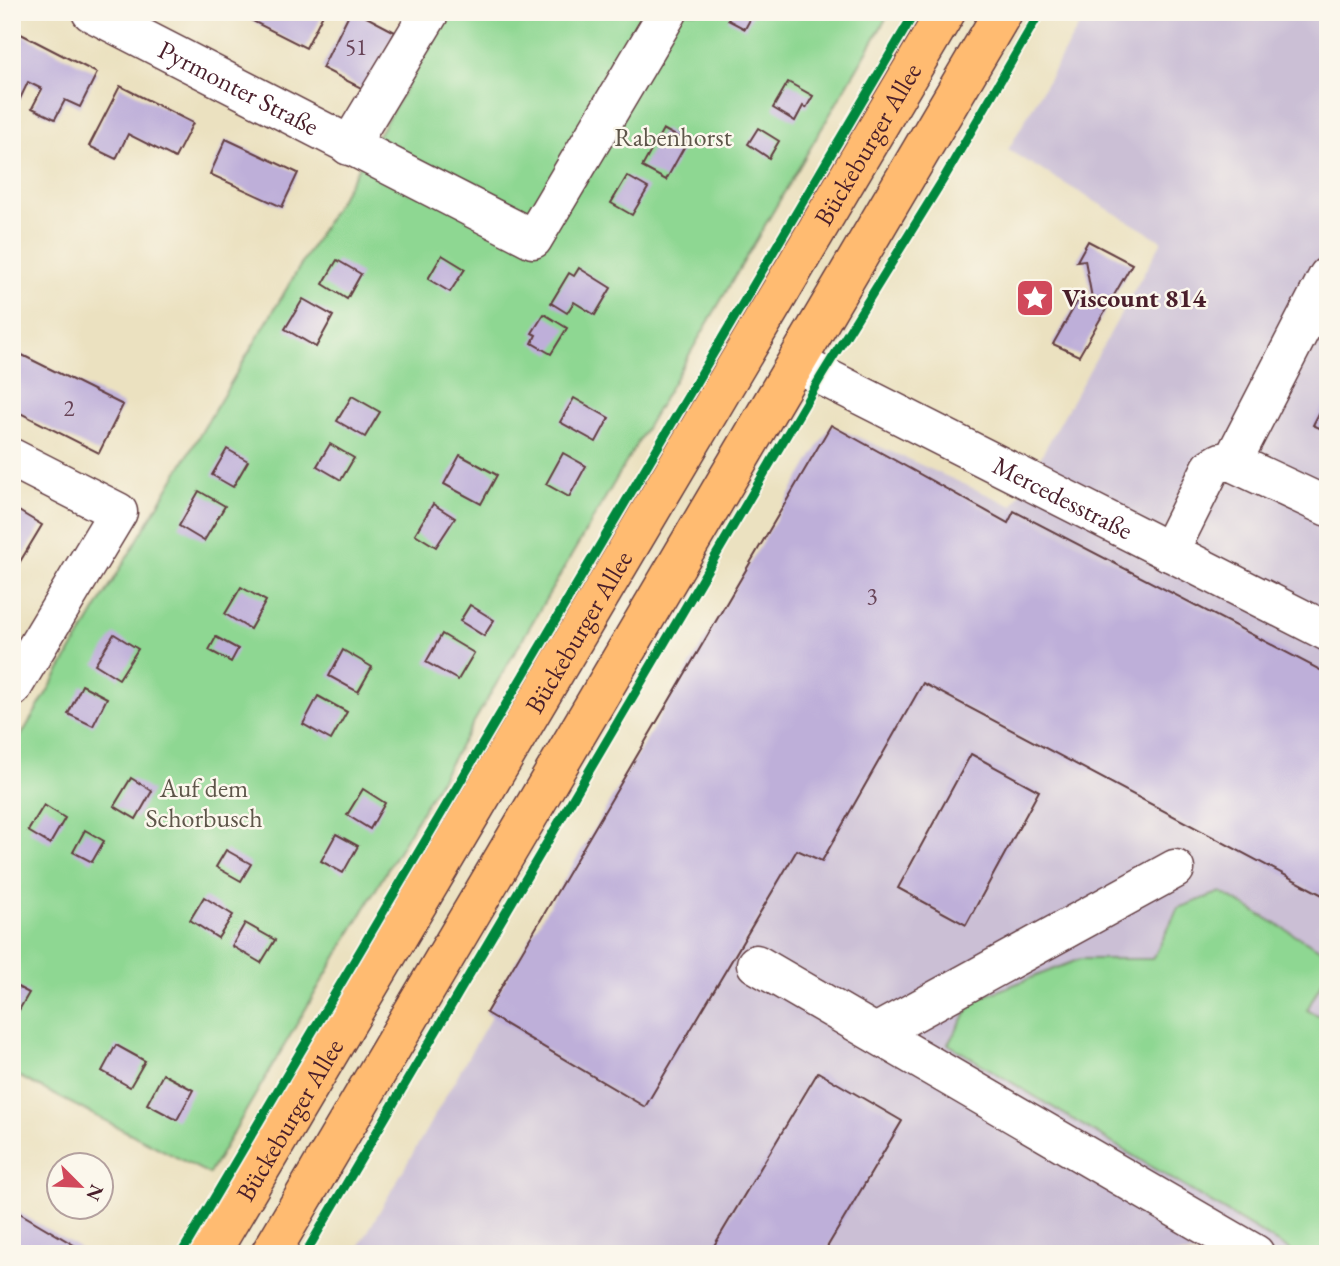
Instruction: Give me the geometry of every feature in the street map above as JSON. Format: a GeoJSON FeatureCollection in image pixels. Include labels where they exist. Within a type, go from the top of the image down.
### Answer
{"type":"FeatureCollection","features":[{"type":"Feature","properties":{"kind":"main road","name":"Bückeburger Allee"},"geometry":{"type":"LineString","coordinates":[[210,1254],[946,12]]}},
{"type":"Feature","properties":{"kind":"main road","name":"Bückeburger Allee"},"geometry":{"type":"LineString","coordinates":[[270,1254],[1003,12]]}},
{"type":"Feature","properties":{"kind":"street","name":"Pyrmonter Straße"},"geometry":{"type":"LineString","coordinates":[[91,12],[533,239],[668,12]]}},
{"type":"Feature","properties":{"kind":"street"},"geometry":{"type":"LineString","coordinates":[[349,146],[430,12]]}},
{"type":"Feature","properties":{"kind":"street"},"geometry":{"type":"LineString","coordinates":[[1231,462],[1328,276]]}},
{"type":"Feature","properties":{"kind":"street","name":"Mercedesstraße"},"geometry":{"type":"LineString","coordinates":[[797,363],[1328,632]]}},
{"type":"Feature","properties":{"kind":"street"},"geometry":{"type":"LineString","coordinates":[[12,458],[118,512],[12,688]]}},
{"type":"Feature","properties":{"kind":"street"},"geometry":{"type":"LineString","coordinates":[[1169,552],[1211,468],[1221,462],[1231,462],[1328,507]]}},
{"type":"Feature","properties":{"kind":"street"},"geometry":{"type":"LineString","coordinates":[[876,1033],[1175,869]]}},
{"type":"Feature","properties":{"kind":"street"},"geometry":{"type":"LineString","coordinates":[[756,964],[1255,1254]]}},
{"type":"Feature","properties":{"kind":"shaded area"},"geometry":{"type":"Polygon","coordinates":[[[1087,12],[1328,12],[1328,1254],[355,1254],[831,425],[1013,506],[1162,241],[1008,150],[1087,12]]]}},
{"type":"Feature","properties":{"kind":"green space","name":"Auf dem Schorbusch"},"geometry":{"type":"Polygon","coordinates":[[[451,12],[890,12],[209,1174],[12,1073],[12,751],[451,12]]]}},
{"type":"Feature","properties":{"kind":"green space"},"geometry":{"type":"Polygon","coordinates":[[[1221,892],[1328,954],[1328,970],[1307,1010],[1328,1020],[1328,1254],[1296,1254],[948,1044],[974,1000],[1080,959],[1153,959],[1178,908],[1221,892]]]}},
{"type":"Feature","properties":{"kind":"building"},"geometry":{"type":"Polygon","coordinates":[[[235,12],[324,12],[306,48],[235,12]]]}},
{"type":"Feature","properties":{"kind":"building"},"geometry":{"type":"Polygon","coordinates":[[[350,12],[357,12],[395,32],[365,90],[322,68],[350,12]]]}},
{"type":"Feature","properties":{"kind":"building"},"geometry":{"type":"Polygon","coordinates":[[[732,12],[754,12],[745,29],[728,20],[732,12]]]}},
{"type":"Feature","properties":{"kind":"building"},"geometry":{"type":"Polygon","coordinates":[[[19,33],[97,73],[80,107],[65,100],[55,119],[32,108],[42,89],[28,82],[19,101],[12,98],[12,45],[19,33]]]}},
{"type":"Feature","properties":{"kind":"building"},"geometry":{"type":"Polygon","coordinates":[[[788,82],[813,96],[806,108],[803,106],[795,121],[773,108],[788,82]]]}},
{"type":"Feature","properties":{"kind":"building"},"geometry":{"type":"Polygon","coordinates":[[[120,86],[193,123],[175,158],[128,134],[116,159],[89,146],[120,86]]]}},
{"type":"Feature","properties":{"kind":"building"},"geometry":{"type":"Polygon","coordinates":[[[758,128],[779,141],[769,158],[748,144],[758,128]]]}},
{"type":"Feature","properties":{"kind":"building"},"geometry":{"type":"Polygon","coordinates":[[[663,129],[687,142],[666,180],[642,167],[663,129]]]}},
{"type":"Feature","properties":{"kind":"building"},"geometry":{"type":"Polygon","coordinates":[[[226,139],[298,173],[282,207],[210,174],[226,139]]]}},
{"type":"Feature","properties":{"kind":"building"},"geometry":{"type":"Polygon","coordinates":[[[627,176],[648,188],[632,215],[611,203],[627,176]]]}},
{"type":"Feature","properties":{"kind":"building"},"geometry":{"type":"Polygon","coordinates":[[[1088,241],[1132,264],[1079,356],[1053,344],[1081,295],[1083,301],[1092,298],[1085,260],[1077,261],[1088,241]]]}},
{"type":"Feature","properties":{"kind":"building"},"geometry":{"type":"Polygon","coordinates":[[[442,255],[465,269],[450,292],[428,279],[442,255]]]}},
{"type":"Feature","properties":{"kind":"building"},"geometry":{"type":"Polygon","coordinates":[[[337,260],[361,274],[347,299],[323,284],[337,260]]]}},
{"type":"Feature","properties":{"kind":"building"},"geometry":{"type":"Polygon","coordinates":[[[579,268],[611,288],[595,315],[574,302],[567,313],[551,303],[569,273],[574,276],[579,268]]]}},
{"type":"Feature","properties":{"kind":"building"},"geometry":{"type":"Polygon","coordinates":[[[303,299],[333,316],[316,347],[285,329],[303,299]]]}},
{"type":"Feature","properties":{"kind":"building"},"geometry":{"type":"Polygon","coordinates":[[[544,314],[567,328],[551,354],[532,343],[536,335],[532,333],[544,314]]]}},
{"type":"Feature","properties":{"kind":"building"},"geometry":{"type":"Polygon","coordinates":[[[12,350],[123,405],[99,453],[12,409],[12,350]]]}},
{"type":"Feature","properties":{"kind":"building"},"geometry":{"type":"Polygon","coordinates":[[[352,396],[380,412],[365,437],[337,421],[352,396]]]}},
{"type":"Feature","properties":{"kind":"building"},"geometry":{"type":"Polygon","coordinates":[[[1328,396],[1328,432],[1313,425],[1328,396]]]}},
{"type":"Feature","properties":{"kind":"building"},"geometry":{"type":"Polygon","coordinates":[[[574,398],[609,418],[596,442],[560,422],[574,398]]]}},
{"type":"Feature","properties":{"kind":"building"},"geometry":{"type":"Polygon","coordinates":[[[831,425],[1008,523],[1014,511],[1328,674],[1328,898],[923,683],[822,861],[797,850],[645,1107],[486,1013],[831,425]]]}},
{"type":"Feature","properties":{"kind":"building"},"geometry":{"type":"Polygon","coordinates":[[[330,444],[354,458],[341,480],[317,466],[330,444]]]}},
{"type":"Feature","properties":{"kind":"building"},"geometry":{"type":"Polygon","coordinates":[[[227,449],[248,461],[233,487],[212,475],[227,449]]]}},
{"type":"Feature","properties":{"kind":"building"},"geometry":{"type":"Polygon","coordinates":[[[563,453],[586,466],[569,497],[546,484],[563,453]]]}},
{"type":"Feature","properties":{"kind":"building"},"geometry":{"type":"Polygon","coordinates":[[[460,455],[497,475],[481,504],[444,484],[460,455]]]}},
{"type":"Feature","properties":{"kind":"building"},"geometry":{"type":"Polygon","coordinates":[[[199,491],[225,506],[204,541],[179,526],[199,491]]]}},
{"type":"Feature","properties":{"kind":"building"},"geometry":{"type":"Polygon","coordinates":[[[433,504],[455,518],[436,547],[415,534],[433,504]]]}},
{"type":"Feature","properties":{"kind":"building"},"geometry":{"type":"Polygon","coordinates":[[[12,507],[42,525],[12,575],[12,507]]]}},
{"type":"Feature","properties":{"kind":"building"},"geometry":{"type":"Polygon","coordinates":[[[241,587],[266,601],[250,629],[225,614],[241,587]]]}},
{"type":"Feature","properties":{"kind":"building"},"geometry":{"type":"Polygon","coordinates":[[[470,605],[494,620],[484,636],[460,621],[470,605]]]}},
{"type":"Feature","properties":{"kind":"building"},"geometry":{"type":"Polygon","coordinates":[[[114,634],[138,649],[119,679],[95,664],[114,634]]]}},
{"type":"Feature","properties":{"kind":"building"},"geometry":{"type":"Polygon","coordinates":[[[442,634],[474,653],[458,680],[426,662],[442,634]]]}},
{"type":"Feature","properties":{"kind":"building"},"geometry":{"type":"Polygon","coordinates":[[[216,637],[238,649],[231,662],[209,650],[216,637]]]}},
{"type":"Feature","properties":{"kind":"building"},"geometry":{"type":"Polygon","coordinates":[[[343,650],[372,667],[358,692],[329,676],[343,650]]]}},
{"type":"Feature","properties":{"kind":"building"},"geometry":{"type":"Polygon","coordinates":[[[82,685],[107,698],[93,726],[68,714],[82,685]]]}},
{"type":"Feature","properties":{"kind":"building"},"geometry":{"type":"Polygon","coordinates":[[[318,696],[347,712],[331,740],[303,724],[318,696]]]}},
{"type":"Feature","properties":{"kind":"building"},"geometry":{"type":"Polygon","coordinates":[[[971,754],[1039,791],[966,925],[898,888],[971,754]]]}},
{"type":"Feature","properties":{"kind":"building"},"geometry":{"type":"Polygon","coordinates":[[[131,778],[152,791],[136,819],[114,806],[131,778]]]}},
{"type":"Feature","properties":{"kind":"building"},"geometry":{"type":"Polygon","coordinates":[[[363,789],[385,803],[370,829],[347,815],[363,789]]]}},
{"type":"Feature","properties":{"kind":"building"},"geometry":{"type":"Polygon","coordinates":[[[44,805],[65,818],[50,844],[28,831],[44,805]]]}},
{"type":"Feature","properties":{"kind":"building"},"geometry":{"type":"Polygon","coordinates":[[[85,830],[104,841],[92,862],[73,852],[85,830]]]}},
{"type":"Feature","properties":{"kind":"building"},"geometry":{"type":"Polygon","coordinates":[[[336,834],[358,846],[343,873],[321,861],[336,834]]]}},
{"type":"Feature","properties":{"kind":"building"},"geometry":{"type":"Polygon","coordinates":[[[226,850],[251,864],[241,881],[216,867],[226,850]]]}},
{"type":"Feature","properties":{"kind":"building"},"geometry":{"type":"Polygon","coordinates":[[[204,897],[233,915],[218,938],[190,920],[204,897]]]}},
{"type":"Feature","properties":{"kind":"building"},"geometry":{"type":"Polygon","coordinates":[[[245,923],[275,940],[261,963],[232,946],[245,923]]]}},
{"type":"Feature","properties":{"kind":"building"},"geometry":{"type":"Polygon","coordinates":[[[12,984],[29,993],[12,1022],[12,984]]]}},
{"type":"Feature","properties":{"kind":"building"},"geometry":{"type":"Polygon","coordinates":[[[116,1045],[145,1061],[130,1087],[102,1071],[116,1045]]]}},
{"type":"Feature","properties":{"kind":"building"},"geometry":{"type":"Polygon","coordinates":[[[818,1072],[902,1121],[823,1254],[709,1254],[818,1072]]]}},
{"type":"Feature","properties":{"kind":"building"},"geometry":{"type":"Polygon","coordinates":[[[163,1074],[193,1090],[177,1120],[147,1104],[163,1074]]]}},
{"type":"Feature","properties":{"kind":"building"},"geometry":{"type":"Polygon","coordinates":[[[18,1212],[89,1254],[12,1254],[12,1221],[18,1212]]]}},
{"type":"Feature","properties":{"kind":"cycle path"},"geometry":{"type":"LineString","coordinates":[[181,1254],[915,12]]}},
{"type":"Feature","properties":{"kind":"cycle path"},"geometry":{"type":"LineString","coordinates":[[305,1254],[822,375],[944,178],[1040,12]]}},
{"type":"Feature","properties":{"kind":"place","name":"Viscount 814"},"geometry":{"type":"Point","coordinates":[1035,298]}},
{"type":"Feature","properties":{"kind":"park label","name":"Rabenhorst"},"geometry":{"type":"Point","coordinates":[673,137]}}]}
